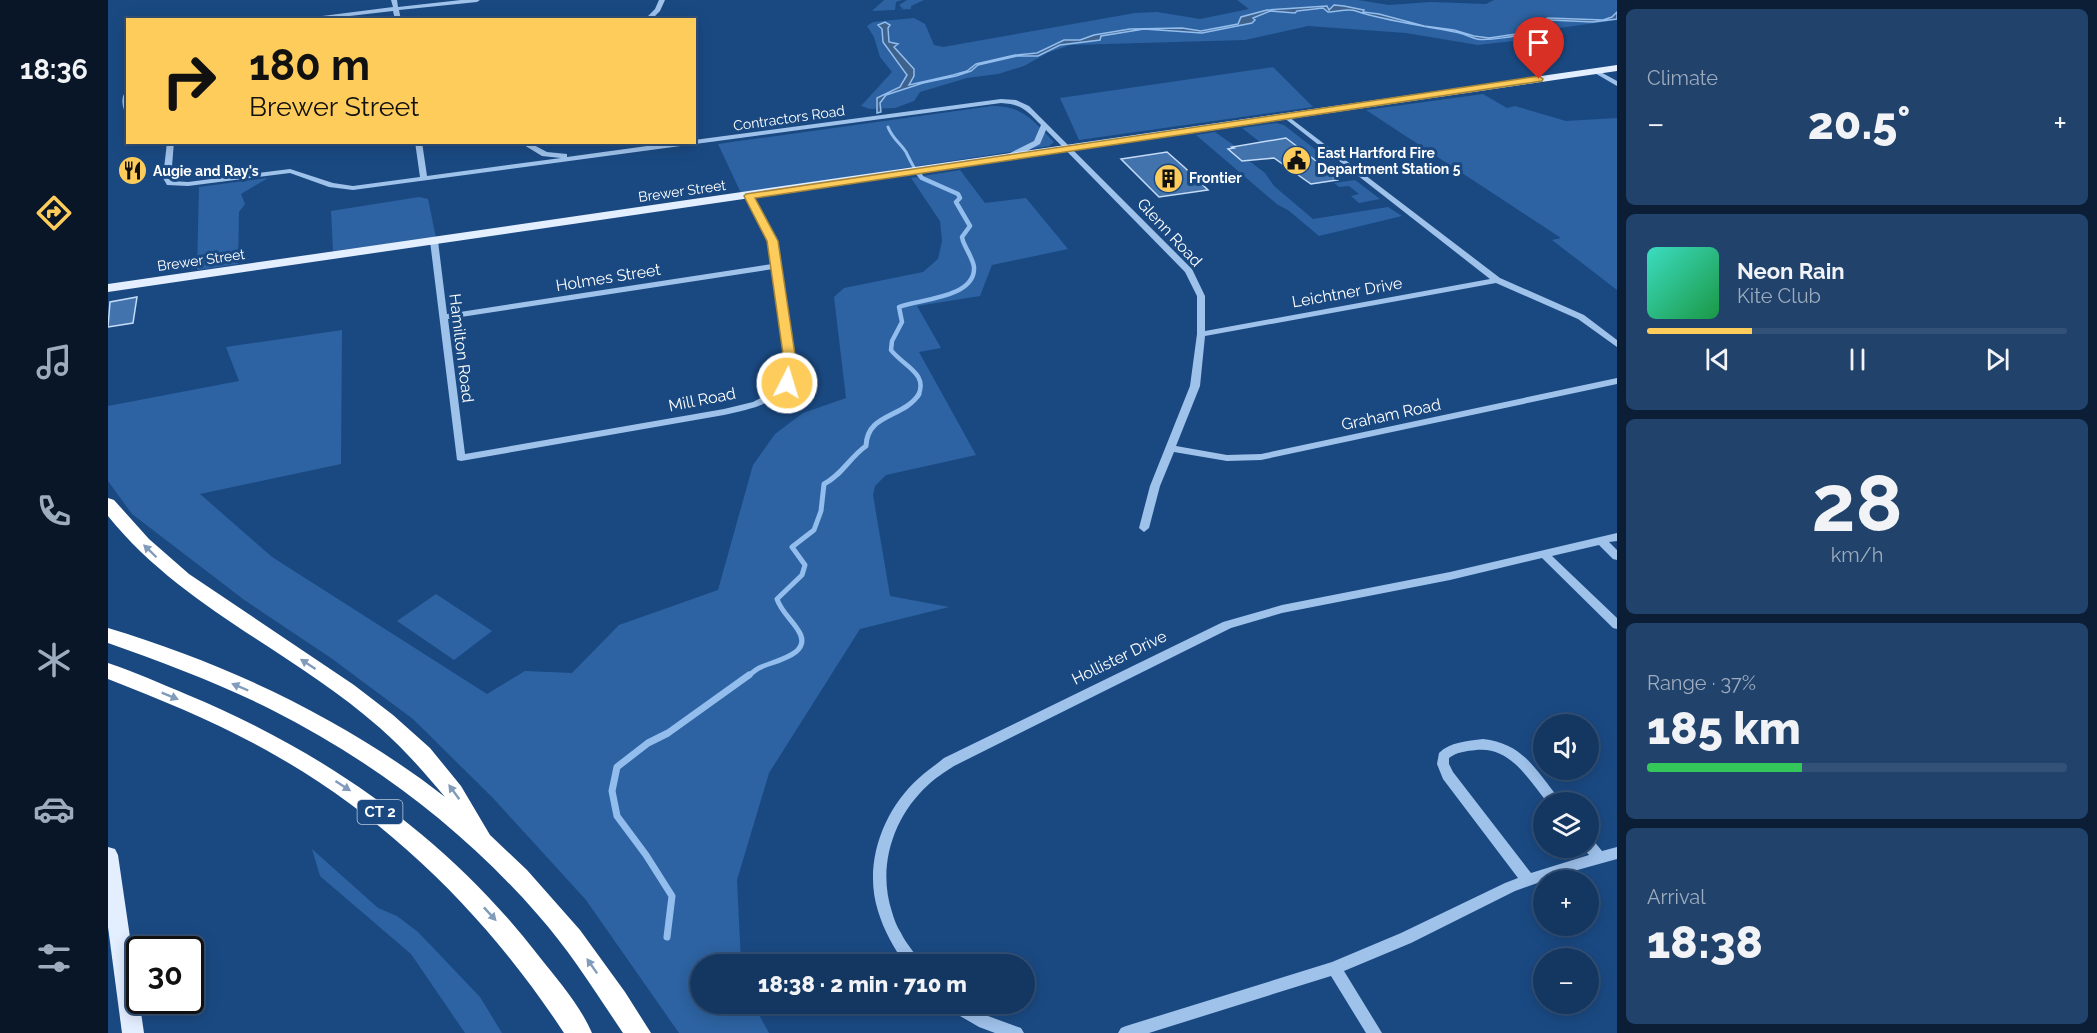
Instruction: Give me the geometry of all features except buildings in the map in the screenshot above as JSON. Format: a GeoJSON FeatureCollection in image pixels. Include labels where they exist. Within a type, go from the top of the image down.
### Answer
{"type":"FeatureCollection","features":[{"type":"Feature","properties":{"kind":"highway"},"geometry":{"type":"LineString","coordinates":[[108,504],[146,548],[180,578],[217,605],[340,685],[405,739],[433,766],[456,795],[482,843]]}},
{"type":"Feature","properties":{"kind":"highway","name":"CT 2"},"geometry":{"type":"LineString","coordinates":[[109,635],[246,689],[324,729],[408,783],[482,843],[517,875],[586,957],[638,1033]]}},
{"type":"Feature","properties":{"kind":"highway","name":"CT 2"},"geometry":{"type":"LineString","coordinates":[[112,677],[141,684],[218,716],[276,745],[341,785],[395,824],[446,869],[498,923],[532,965],[579,1033]]}},
{"type":"Feature","properties":{"kind":"main road","name":"Brewer Street"},"geometry":{"type":"LineString","coordinates":[[108,288],[1617,68]]}},
{"type":"Feature","properties":{"kind":"main road"},"geometry":{"type":"LineString","coordinates":[[108,855],[110,896],[133,1033]]}},
{"type":"Feature","properties":{"kind":"street"},"geometry":{"type":"LineString","coordinates":[[394,0],[398,18]]}},
{"type":"Feature","properties":{"kind":"street"},"geometry":{"type":"LineString","coordinates":[[313,18],[477,0]]}},
{"type":"Feature","properties":{"kind":"street"},"geometry":{"type":"LineString","coordinates":[[649,18],[658,10],[662,0]]}},
{"type":"Feature","properties":{"kind":"street"},"geometry":{"type":"LineString","coordinates":[[1595,71],[1617,84]]}},
{"type":"Feature","properties":{"kind":"street","name":"Contractors Road"},"geometry":{"type":"LineString","coordinates":[[696,142],[1001,101],[1024,105],[1068,148]]}},
{"type":"Feature","properties":{"kind":"street"},"geometry":{"type":"LineString","coordinates":[[1285,116],[1497,280],[1581,317],[1617,344]]}},
{"type":"Feature","properties":{"kind":"street"},"geometry":{"type":"LineString","coordinates":[[1011,156],[1037,142],[1045,124]]}},
{"type":"Feature","properties":{"kind":"street","name":"Contractors Road"},"geometry":{"type":"LineString","coordinates":[[171,144],[167,178],[170,183],[179,185],[290,171],[332,185],[353,188],[681,144]]}},
{"type":"Feature","properties":{"kind":"street"},"geometry":{"type":"LineString","coordinates":[[418,144],[424,179]]}},
{"type":"Feature","properties":{"kind":"street"},"geometry":{"type":"LineString","coordinates":[[522,144],[527,165]]}},
{"type":"Feature","properties":{"kind":"street"},"geometry":{"type":"LineString","coordinates":[[525,144],[545,153],[592,156]]}},
{"type":"Feature","properties":{"kind":"street","name":"Glenn Road"},"geometry":{"type":"LineString","coordinates":[[1068,148],[1189,271],[1201,296],[1201,334],[1195,386],[1155,486],[1144,528]]}},
{"type":"Feature","properties":{"kind":"street","name":"Mill Road"},"geometry":{"type":"LineString","coordinates":[[461,458],[724,412],[754,404],[775,395],[787,383],[791,368],[773,241],[749,196]]}},
{"type":"Feature","properties":{"kind":"street","name":"Hamilton Road"},"geometry":{"type":"LineString","coordinates":[[434,242],[461,458]]}},
{"type":"Feature","properties":{"kind":"street","name":"Holmes Street"},"geometry":{"type":"LineString","coordinates":[[442,317],[777,266]]}},
{"type":"Feature","properties":{"kind":"street","name":"Leichtner Drive"},"geometry":{"type":"LineString","coordinates":[[1201,334],[1497,280]]}},
{"type":"Feature","properties":{"kind":"street","name":"Graham Road"},"geometry":{"type":"LineString","coordinates":[[1171,448],[1218,458],[1239,460],[1262,457],[1617,381]]}},
{"type":"Feature","properties":{"kind":"street","name":"Hollister Drive"},"geometry":{"type":"LineString","coordinates":[[906,954],[894,936],[884,913],[880,891],[881,852],[898,809],[913,790],[938,769],[1202,635],[1227,625],[1282,609],[1450,576],[1617,537]]}},
{"type":"Feature","properties":{"kind":"street"},"geometry":{"type":"LineString","coordinates":[[1601,541],[1617,556]]}},
{"type":"Feature","properties":{"kind":"street"},"geometry":{"type":"LineString","coordinates":[[1544,554],[1617,625]]}},
{"type":"Feature","properties":{"kind":"street"},"geometry":{"type":"LineString","coordinates":[[1528,880],[1448,775],[1443,764],[1443,757],[1449,751],[1483,742],[1497,744],[1516,757],[1546,792]]}},
{"type":"Feature","properties":{"kind":"street"},"geometry":{"type":"LineString","coordinates":[[1126,1033],[1334,968],[1406,938],[1528,880],[1617,853]]}},
{"type":"Feature","properties":{"kind":"street"},"geometry":{"type":"LineString","coordinates":[[1334,968],[1374,1033]]}},
{"type":"Feature","properties":{"kind":"street"},"geometry":{"type":"LineString","coordinates":[[970,1014],[984,1022],[1016,1033]]}},
{"type":"Feature","properties":{"kind":"shaded area"},"geometry":{"type":"Polygon","coordinates":[[[884,0],[902,0],[896,2],[895,10],[872,11],[884,0]]]}},
{"type":"Feature","properties":{"kind":"shaded area"},"geometry":{"type":"Polygon","coordinates":[[[907,0],[924,0],[911,6],[911,9],[897,10],[903,9],[899,5],[907,0]]]}},
{"type":"Feature","properties":{"kind":"shaded area"},"geometry":{"type":"Polygon","coordinates":[[[1237,0],[1358,0],[1389,5],[1430,2],[1486,4],[1494,0],[1617,0],[1617,20],[1559,28],[1564,35],[1478,45],[1406,33],[1308,26],[1245,40],[1070,45],[1047,53],[1024,66],[998,74],[967,78],[920,92],[914,101],[895,108],[870,109],[861,106],[892,72],[880,57],[874,37],[867,26],[873,22],[914,18],[925,24],[934,45],[943,47],[1135,13],[1157,12],[1200,19],[1249,9],[1237,0]]]}},
{"type":"Feature","properties":{"kind":"shaded area"},"geometry":{"type":"Polygon","coordinates":[[[1334,5],[1489,38],[1523,33],[1526,30],[1520,27],[1548,18],[1603,20],[1612,17],[1617,12],[1617,19],[1593,22],[1550,20],[1544,21],[1543,24],[1525,27],[1531,31],[1521,35],[1481,39],[1353,10],[1328,12],[1323,8],[1295,13],[1270,11],[1253,18],[1255,20],[1252,23],[1202,33],[1144,29],[1101,36],[1100,40],[1060,45],[1038,56],[1017,56],[978,65],[971,71],[956,76],[923,83],[886,95],[880,103],[881,112],[877,113],[877,98],[900,87],[907,75],[883,42],[882,29],[878,25],[885,22],[890,25],[888,28],[889,42],[898,44],[894,47],[914,69],[914,76],[909,85],[967,71],[976,64],[1015,55],[1037,53],[1064,40],[1080,40],[1094,35],[1130,29],[1182,28],[1201,31],[1238,24],[1241,17],[1267,10],[1327,6],[1329,10],[1334,5]]]}},
{"type":"Feature","properties":{"kind":"shaded area"},"geometry":{"type":"Polygon","coordinates":[[[1273,67],[1313,107],[1079,140],[1060,98],[1273,67]]]}},
{"type":"Feature","properties":{"kind":"shaded area"},"geometry":{"type":"Polygon","coordinates":[[[1483,94],[1507,108],[1515,106],[1566,121],[1617,118],[1617,290],[1552,240],[1561,238],[1366,110],[1483,94]]]}},
{"type":"Feature","properties":{"kind":"shaded area"},"geometry":{"type":"Polygon","coordinates":[[[992,106],[1012,109],[1027,116],[1054,142],[1049,146],[741,193],[718,144],[992,106]]]}},
{"type":"Feature","properties":{"kind":"shaded area"},"geometry":{"type":"Polygon","coordinates":[[[1276,123],[1284,125],[1330,161],[1316,162],[1286,138],[1260,142],[1242,128],[1276,123]]]}},
{"type":"Feature","properties":{"kind":"shaded area"},"geometry":{"type":"Polygon","coordinates":[[[1215,132],[1235,146],[1229,150],[1242,161],[1248,160],[1265,173],[1274,186],[1313,219],[1388,207],[1402,216],[1319,236],[1288,210],[1278,205],[1196,135],[1215,132]]]}},
{"type":"Feature","properties":{"kind":"shaded area"},"geometry":{"type":"Polygon","coordinates":[[[960,170],[985,203],[1026,198],[1068,249],[992,265],[980,296],[917,306],[941,348],[919,352],[976,455],[886,475],[875,486],[873,495],[890,596],[949,607],[860,629],[769,773],[737,880],[741,954],[690,954],[690,1014],[759,1014],[769,1033],[679,1033],[586,900],[493,798],[413,719],[331,658],[243,599],[132,514],[108,481],[108,406],[239,381],[226,347],[342,330],[341,464],[200,494],[272,557],[487,694],[525,671],[572,673],[619,625],[718,590],[753,465],[775,434],[803,413],[846,398],[834,297],[844,288],[923,272],[938,259],[942,241],[940,221],[911,178],[960,170]]]}},
{"type":"Feature","properties":{"kind":"shaded area"},"geometry":{"type":"Polygon","coordinates":[[[268,178],[241,194],[245,204],[239,212],[238,264],[197,270],[199,187],[268,178]]]}},
{"type":"Feature","properties":{"kind":"shaded area"},"geometry":{"type":"Polygon","coordinates":[[[1355,180],[1380,199],[1359,203],[1351,196],[1359,194],[1349,186],[1339,187],[1334,183],[1355,180]]]}},
{"type":"Feature","properties":{"kind":"shaded area"},"geometry":{"type":"Polygon","coordinates":[[[419,197],[428,199],[436,238],[333,251],[331,211],[419,197]]]}},
{"type":"Feature","properties":{"kind":"shaded area"},"geometry":{"type":"Polygon","coordinates":[[[436,594],[492,631],[454,660],[397,621],[436,594]]]}},
{"type":"Feature","properties":{"kind":"shaded area"},"geometry":{"type":"Polygon","coordinates":[[[312,849],[378,908],[397,916],[418,932],[480,997],[502,1033],[465,1033],[411,954],[320,876],[312,849]]]}},
{"type":"Feature","properties":{"kind":"waterway"},"geometry":{"type":"LineString","coordinates":[[888,127],[919,175]]}},
{"type":"Feature","properties":{"kind":"waterway"},"geometry":{"type":"LineString","coordinates":[[918,173],[922,178],[958,194],[960,198],[956,202],[970,226],[962,237],[974,267],[972,277],[957,291],[899,307],[902,322],[892,341],[891,350],[917,376],[920,381],[918,395]]}},
{"type":"Feature","properties":{"kind":"waterway"},"geometry":{"type":"LineString","coordinates":[[747,677],[759,668],[790,656],[801,646],[802,639],[798,630],[777,599],[802,575],[805,565],[792,547],[814,530],[821,511],[824,484],[836,476],[866,446],[868,435],[879,421],[905,408],[918,395]]}},
{"type":"Feature","properties":{"kind":"waterway"},"geometry":{"type":"LineString","coordinates":[[667,937],[672,896],[646,855],[617,816],[612,791],[617,767],[648,743],[668,733],[749,675]]}},
{"type":"Feature","properties":{"kind":"place","name":"East Hartford Fire Department Station 5"},"geometry":{"type":"Point","coordinates":[1296,161]}},
{"type":"Feature","properties":{"kind":"place","name":"Augie and Ray's"},"geometry":{"type":"Point","coordinates":[132,171]}},
{"type":"Feature","properties":{"kind":"place","name":"Frontier"},"geometry":{"type":"Point","coordinates":[1168,178]}},
{"type":"Feature","properties":{"kind":"route"},"geometry":{"type":"LineString","coordinates":[[787,383],[791,368],[773,241],[749,196],[1539,79]]}}]}
